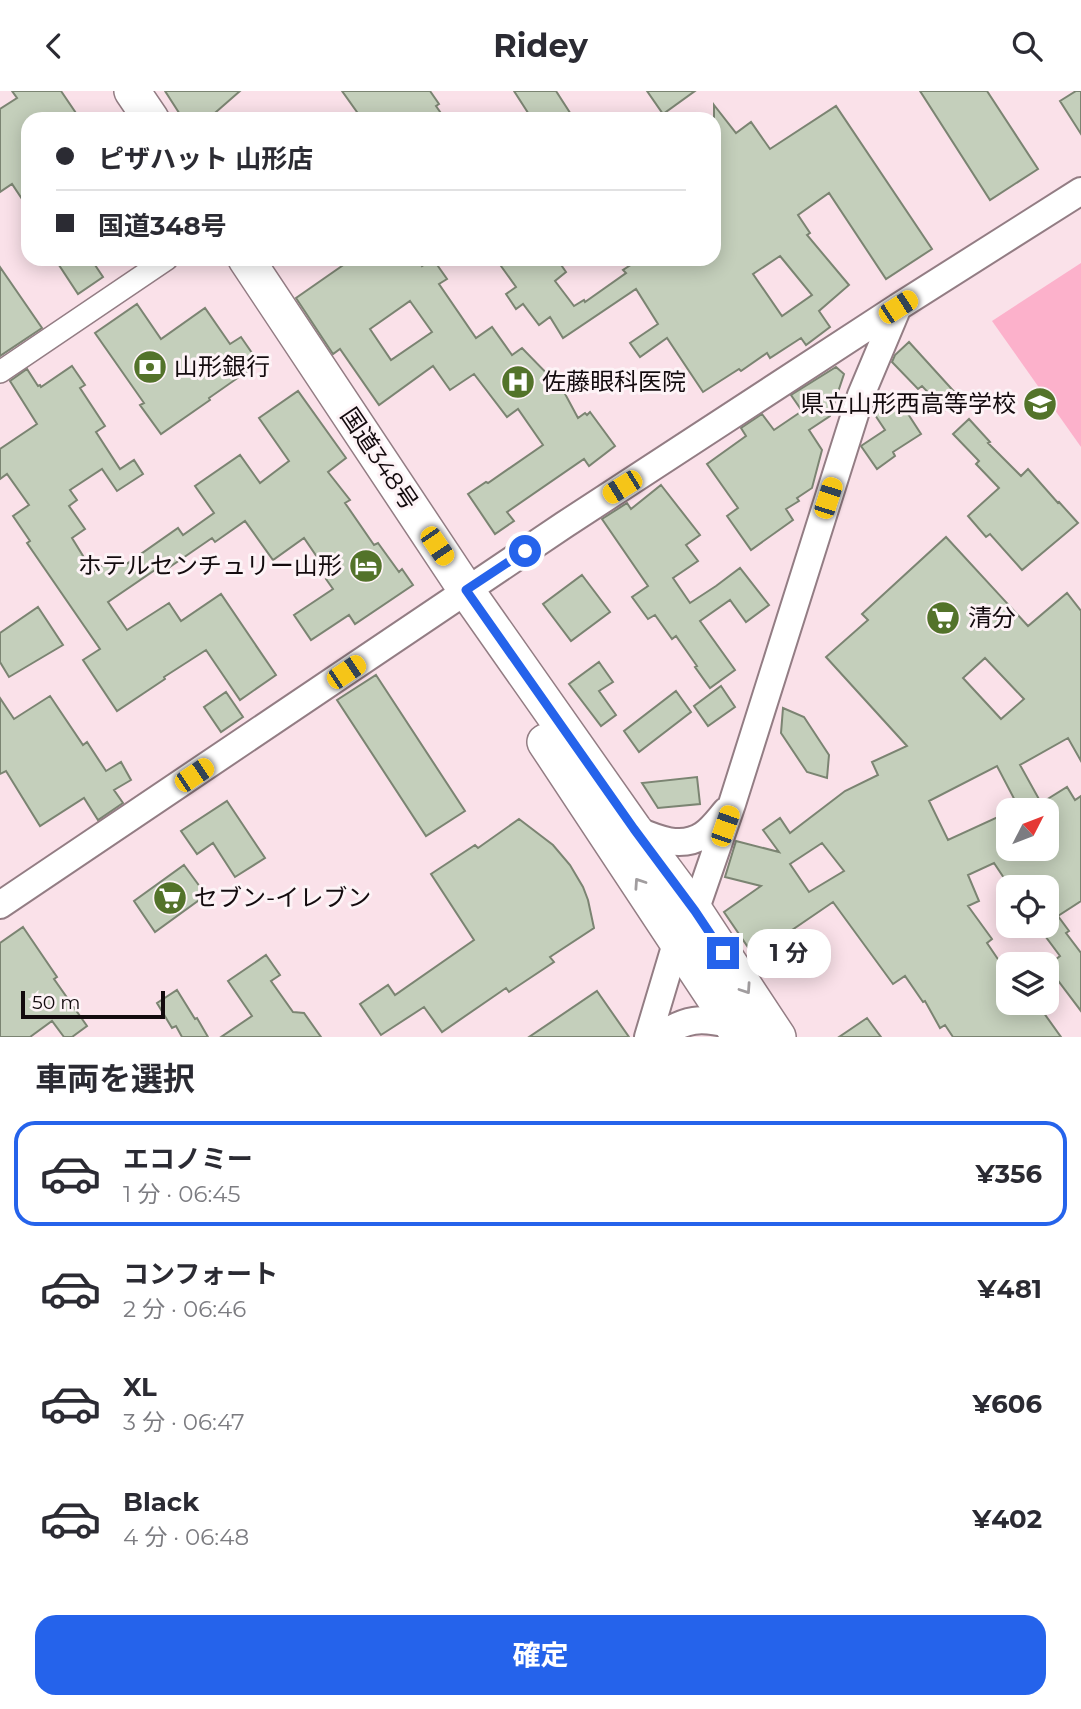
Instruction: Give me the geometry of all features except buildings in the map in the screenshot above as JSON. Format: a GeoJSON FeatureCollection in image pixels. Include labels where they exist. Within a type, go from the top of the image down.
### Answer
{"type":"FeatureCollection","features":[{"type":"Feature","properties":{"kind":"highway"},"geometry":{"type":"LineString","coordinates":[[110,91],[124,112]]}},
{"type":"Feature","properties":{"kind":"highway"},"geometry":{"type":"LineString","coordinates":[[132,91],[147,112]]}},
{"type":"Feature","properties":{"kind":"highway","name":"国道348号"},"geometry":{"type":"LineString","coordinates":[[228,266],[686,926],[778,1037]]}},
{"type":"Feature","properties":{"kind":"highway","name":"国道348号"},"geometry":{"type":"LineString","coordinates":[[250,266],[458,596],[634,829],[686,926],[736,1031]]}},
{"type":"Feature","properties":{"kind":"street"},"geometry":{"type":"LineString","coordinates":[[0,905],[564,524],[1081,191]]}},
{"type":"Feature","properties":{"kind":"street"},"geometry":{"type":"LineString","coordinates":[[0,372],[157,266]]}},
{"type":"Feature","properties":{"kind":"street"},"geometry":{"type":"LineString","coordinates":[[648,1037],[732,804],[861,395],[898,307]]}},
{"type":"Feature","properties":{"kind":"street"},"geometry":{"type":"LineString","coordinates":[[634,829],[663,841],[694,840],[705,834],[732,804]]}},
{"type":"Feature","properties":{"kind":"street"},"geometry":{"type":"LineString","coordinates":[[659,1037],[671,1028],[700,1019],[712,1020],[736,1031]]}},
{"type":"Feature","properties":{"kind":"shaded area"},"geometry":{"type":"Polygon","coordinates":[[[1081,263],[1081,447],[992,321],[1081,263]]]}},
{"type":"Feature","properties":{"kind":"place","name":"山形銀行"},"geometry":{"type":"Point","coordinates":[150,367]}},
{"type":"Feature","properties":{"kind":"place","name":"佐藤眼科医院"},"geometry":{"type":"Point","coordinates":[518,382]}},
{"type":"Feature","properties":{"kind":"place","name":"県立山形西高等学校"},"geometry":{"type":"Point","coordinates":[1040,404]}},
{"type":"Feature","properties":{"kind":"place","name":"ホテルセンチュリー山形"},"geometry":{"type":"Point","coordinates":[366,566]}},
{"type":"Feature","properties":{"kind":"place","name":"清分"},"geometry":{"type":"Point","coordinates":[943,618]}},
{"type":"Feature","properties":{"kind":"place","name":"セブン-イレブン"},"geometry":{"type":"Point","coordinates":[170,898]}},
{"type":"Feature","properties":{"kind":"route"},"geometry":{"type":"LineString","coordinates":[[525,551],[466,590],[723,953]]}}]}
